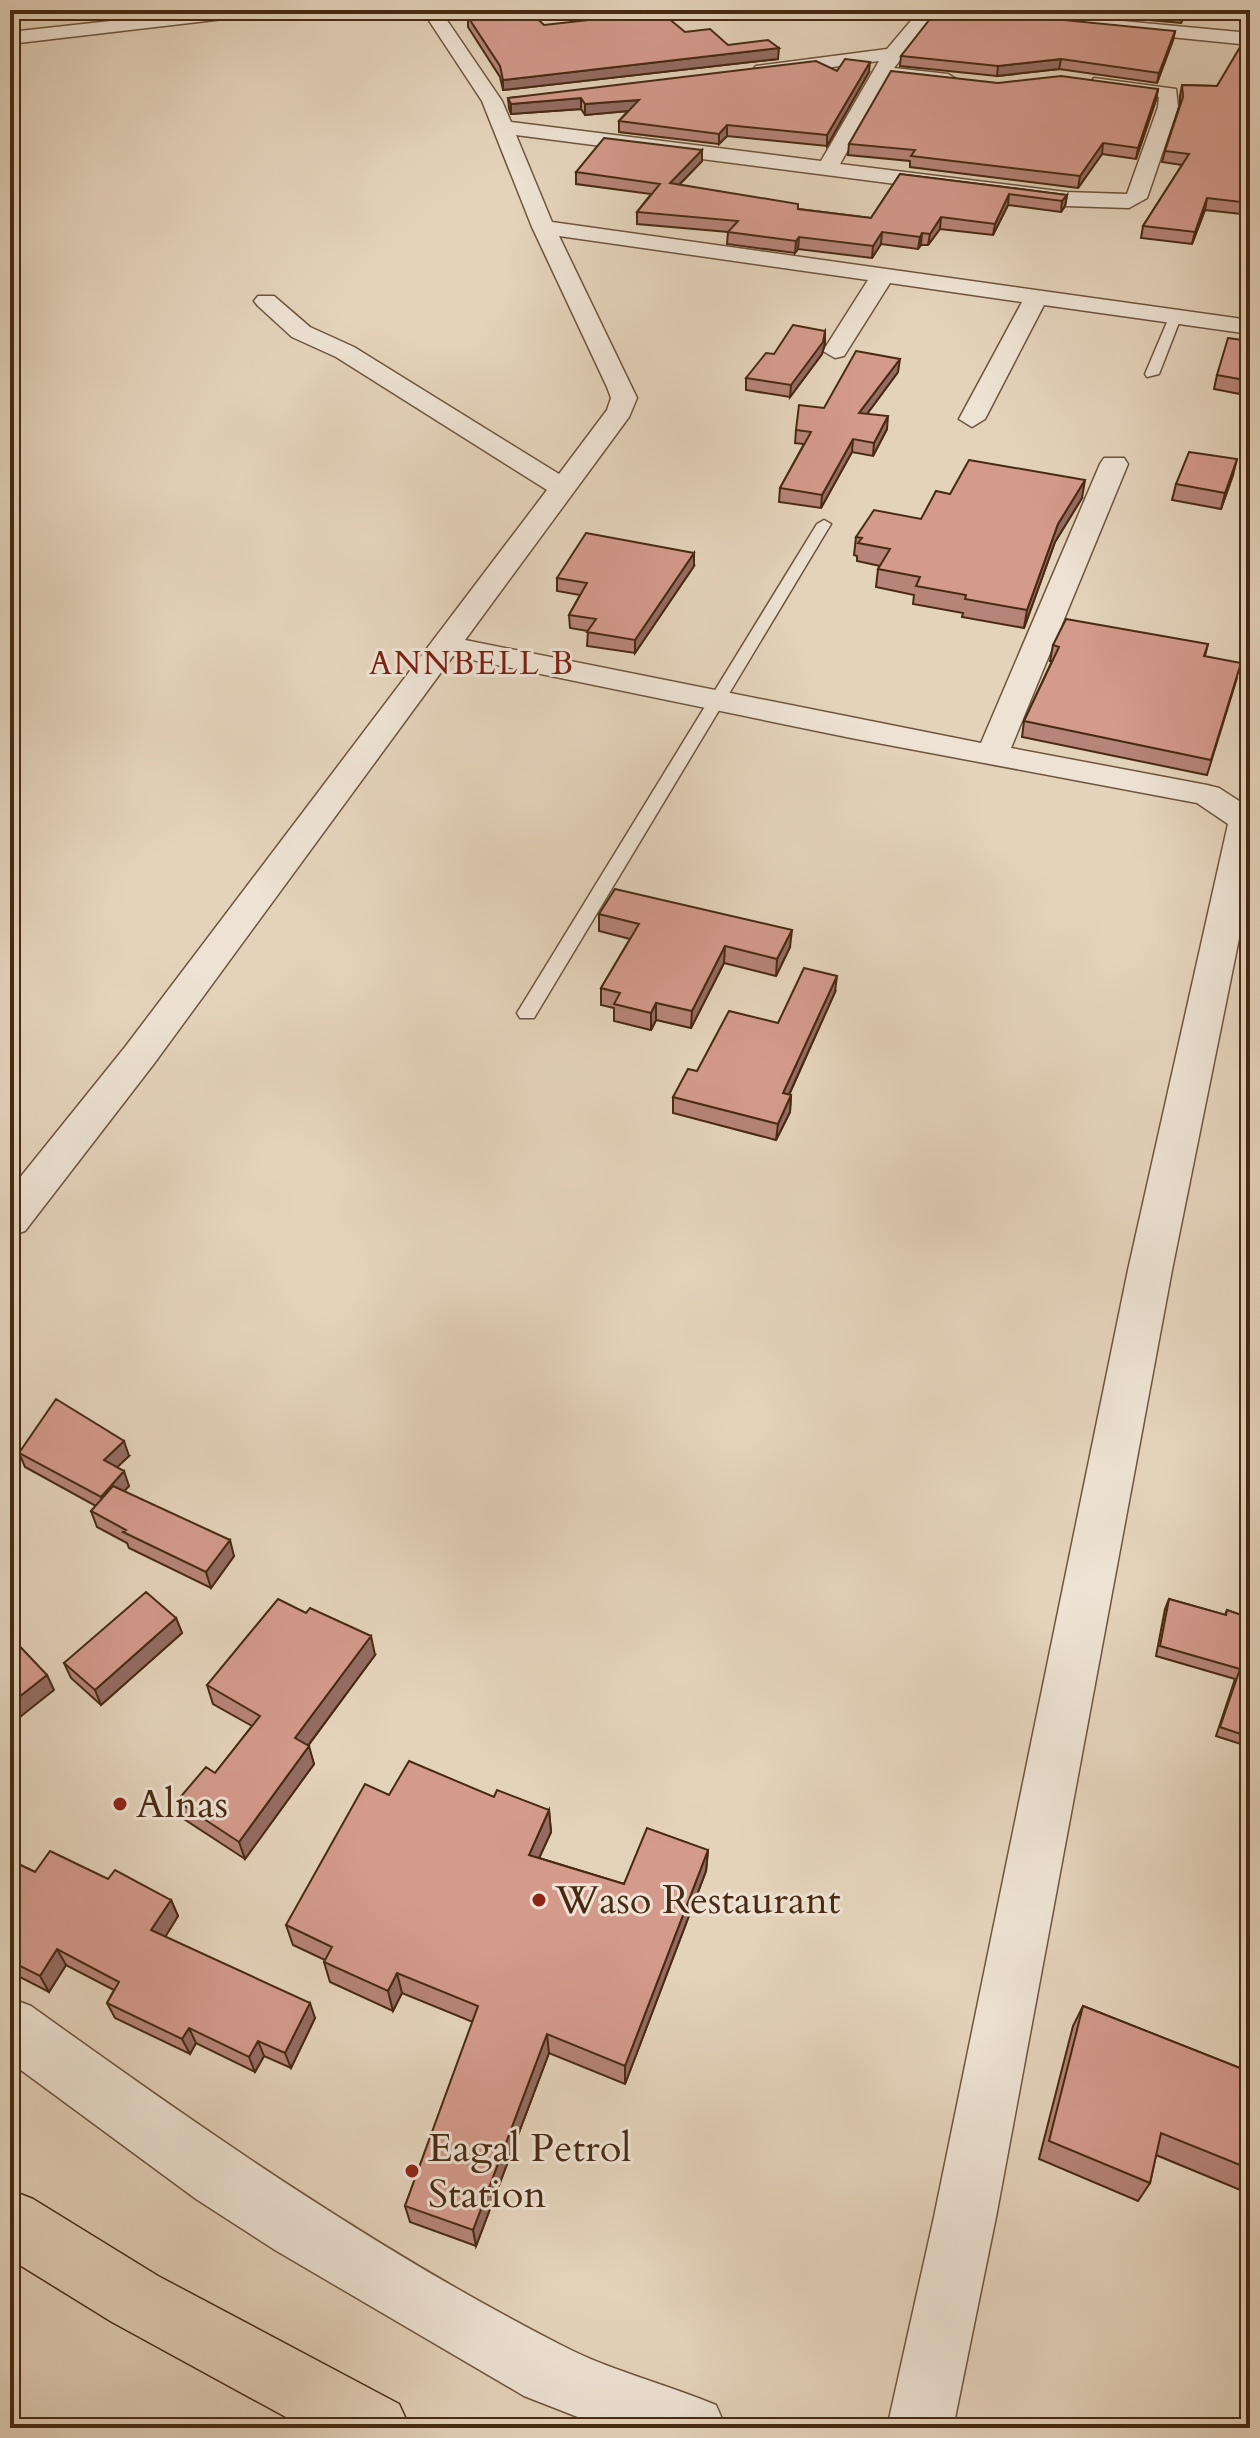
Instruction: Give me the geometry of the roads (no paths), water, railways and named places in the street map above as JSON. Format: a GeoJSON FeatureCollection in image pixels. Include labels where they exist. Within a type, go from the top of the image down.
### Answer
{"type":"FeatureCollection","features":[{"type":"Feature","properties":{"kind":"highway"},"geometry":{"type":"LineString","coordinates":[[10,2222],[135,2299],[375,2428]]}},
{"type":"Feature","properties":{"kind":"street"},"geometry":{"type":"LineString","coordinates":[[10,38],[259,10]]}},
{"type":"Feature","properties":{"kind":"street"},"geometry":{"type":"LineString","coordinates":[[10,1220],[148,1043],[620,411],[624,398],[543,227],[500,109],[431,10]]}},
{"type":"Feature","properties":{"kind":"street"},"geometry":{"type":"LineString","coordinates":[[828,167],[888,63],[930,10]]}},
{"type":"Feature","properties":{"kind":"street"},"geometry":{"type":"LineString","coordinates":[[950,10],[1203,22],[1250,39]]}},
{"type":"Feature","properties":{"kind":"street"},"geometry":{"type":"LineString","coordinates":[[750,71],[888,63],[969,82]]}},
{"type":"Feature","properties":{"kind":"street"},"geometry":{"type":"LineString","coordinates":[[500,109],[828,167],[1066,199],[1129,201],[1136,198],[1168,107],[1169,93],[1084,81]]}},
{"type":"Feature","properties":{"kind":"street"},"geometry":{"type":"LineString","coordinates":[[543,227],[1250,327]]}},
{"type":"Feature","properties":{"kind":"street"},"geometry":{"type":"LineString","coordinates":[[835,351],[884,274]]}},
{"type":"Feature","properties":{"kind":"street"},"geometry":{"type":"LineString","coordinates":[[972,419],[1037,296]]}},
{"type":"Feature","properties":{"kind":"street"},"geometry":{"type":"LineString","coordinates":[[266,301],[301,332],[345,352],[562,488]]}},
{"type":"Feature","properties":{"kind":"street"},"geometry":{"type":"LineString","coordinates":[[993,752],[1114,464]]}},
{"type":"Feature","properties":{"kind":"street"},"geometry":{"type":"LineString","coordinates":[[445,645],[851,728],[993,752],[1207,795],[1246,820],[1150,1270],[965,2217],[920,2428]]}},
{"type":"Feature","properties":{"kind":"street"},"geometry":{"type":"LineString","coordinates":[[10,2027],[218,2177],[297,2228],[547,2373],[693,2428]]}},
{"type":"Feature","properties":{"kind":"lane"},"geometry":{"type":"LineString","coordinates":[[1152,374],[1176,315]]}},
{"type":"Feature","properties":{"kind":"lane"},"geometry":{"type":"LineString","coordinates":[[527,1013],[824,524]]}},
{"type":"Feature","properties":{"kind":"place","name":"Alnas"},"geometry":{"type":"Point","coordinates":[120,1804]}},
{"type":"Feature","properties":{"kind":"place","name":"Waso Restaurant"},"geometry":{"type":"Point","coordinates":[539,1900]}},
{"type":"Feature","properties":{"kind":"place","name":"Eagal Petrol Station"},"geometry":{"type":"Point","coordinates":[412,2171]}},
{"type":"Feature","properties":{"kind":"district","name":"ANNBELL B"},"geometry":{"type":"Point","coordinates":[472,664]}}]}
